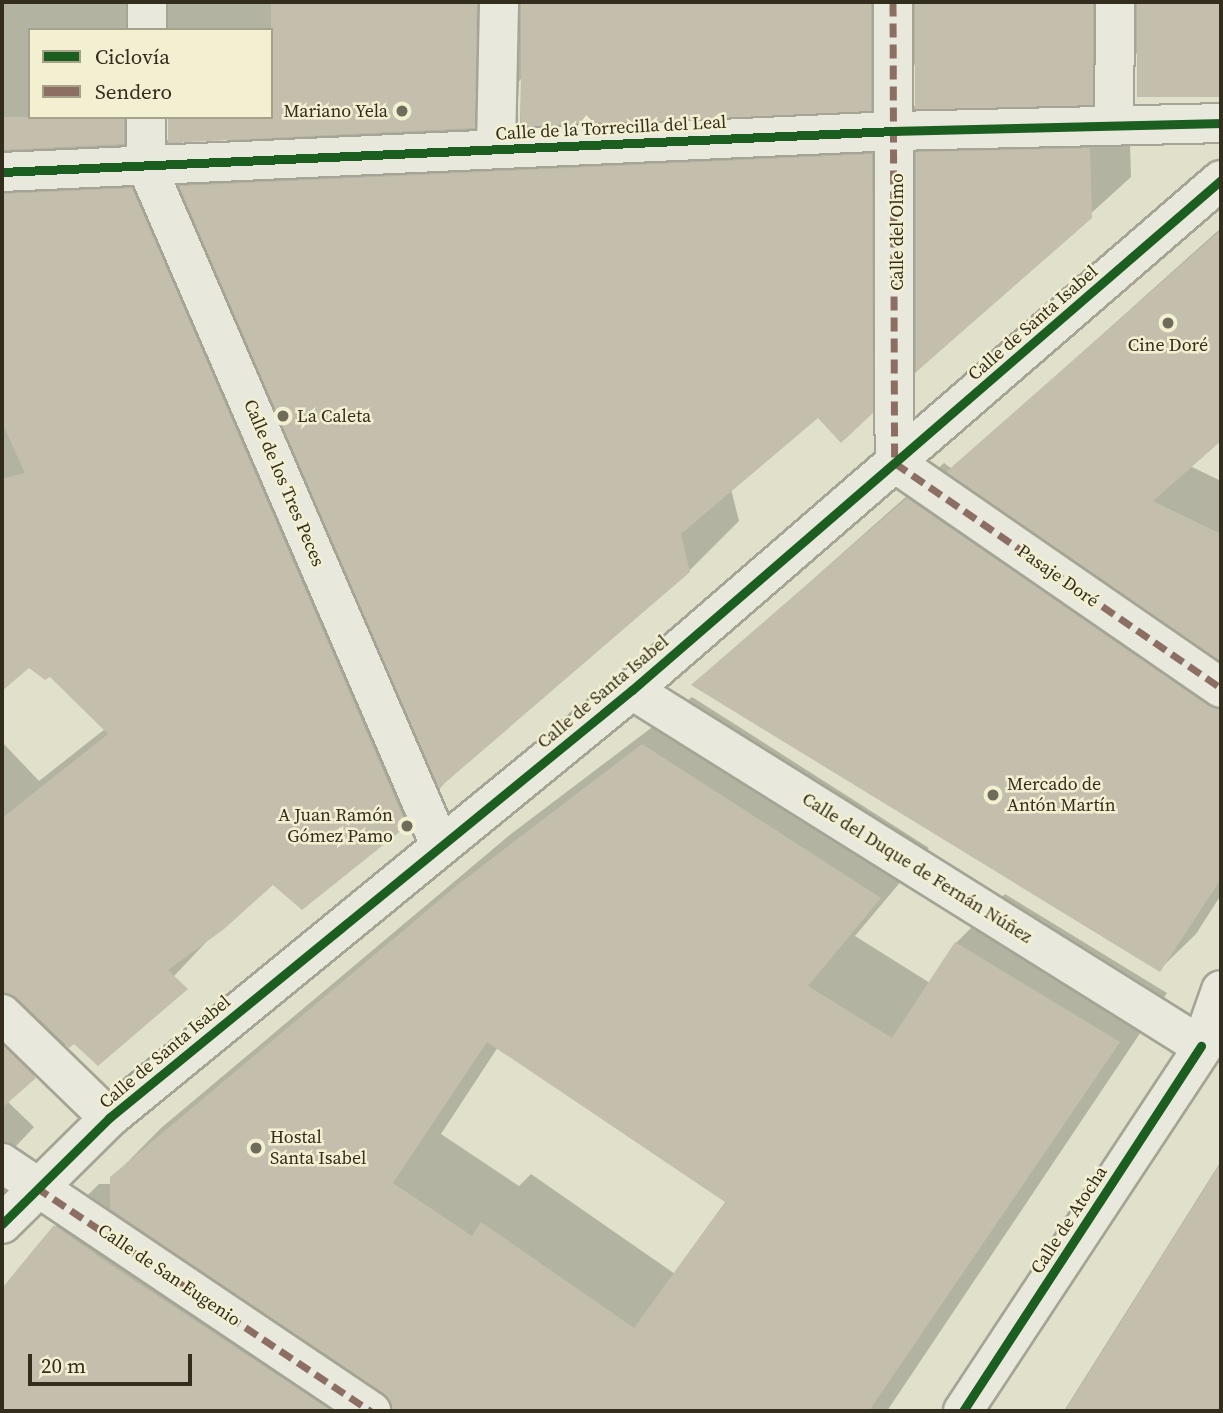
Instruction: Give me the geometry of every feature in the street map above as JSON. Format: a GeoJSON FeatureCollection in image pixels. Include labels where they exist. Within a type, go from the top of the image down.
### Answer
{"type":"FeatureCollection","features":[{"type":"Feature","properties":{"kind":"street"},"geometry":{"type":"LineString","coordinates":[[147,2],[147,28]]}},
{"type":"Feature","properties":{"kind":"street"},"geometry":{"type":"LineString","coordinates":[[496,148],[499,2]]}},
{"type":"Feature","properties":{"kind":"street","name":"Calle del Olmo"},"geometry":{"type":"LineString","coordinates":[[893,2],[896,131],[895,463]]}},
{"type":"Feature","properties":{"kind":"street"},"geometry":{"type":"LineString","coordinates":[[1114,124],[1115,2]]}},
{"type":"Feature","properties":{"kind":"street","name":"Calle de los Tres Peces"},"geometry":{"type":"LineString","coordinates":[[146,119],[146,165],[440,845]]}},
{"type":"Feature","properties":{"kind":"street","name":"Calle de la Torrecilla del Leal"},"geometry":{"type":"LineString","coordinates":[[2,172],[896,131],[1221,123]]}},
{"type":"Feature","properties":{"kind":"street","name":"Calle de Santa Isabel"},"geometry":{"type":"LineString","coordinates":[[2,1224],[36,1187],[109,1118],[440,845],[632,691],[1221,180]]}},
{"type":"Feature","properties":{"kind":"street","name":"Pasaje Doré"},"geometry":{"type":"LineString","coordinates":[[895,463],[1221,688]]}},
{"type":"Feature","properties":{"kind":"street","name":"Calle del Duque de Fernán Núñez"},"geometry":{"type":"LineString","coordinates":[[632,691],[1211,1033]]}},
{"type":"Feature","properties":{"kind":"street","name":"Calle de Atocha"},"geometry":{"type":"LineString","coordinates":[[963,1411],[1211,1033],[1221,990]]}},
{"type":"Feature","properties":{"kind":"street"},"geometry":{"type":"LineString","coordinates":[[2,1014],[109,1118]]}},
{"type":"Feature","properties":{"kind":"street","name":"Calle de San Eugenio"},"geometry":{"type":"LineString","coordinates":[[2,1163],[371,1411]]}},
{"type":"Feature","properties":{"kind":"building"},"geometry":{"type":"Polygon","coordinates":[[[271,2],[477,2],[475,128],[168,143],[168,119],[273,119],[271,2]]]}},
{"type":"Feature","properties":{"kind":"building"},"geometry":{"type":"Polygon","coordinates":[[[521,2],[871,2],[871,126],[521,126],[521,2]]]}},
{"type":"Feature","properties":{"kind":"building"},"geometry":{"type":"Polygon","coordinates":[[[915,2],[1093,2],[1093,109],[915,109],[915,2]]]}},
{"type":"Feature","properties":{"kind":"building"},"geometry":{"type":"Polygon","coordinates":[[[1137,2],[1221,2],[1221,97],[1137,97],[1137,2]]]}},
{"type":"Feature","properties":{"kind":"building"},"geometry":{"type":"Polygon","coordinates":[[[2,117],[124,119],[124,144],[2,150],[2,117]]]}},
{"type":"Feature","properties":{"kind":"building"},"geometry":{"type":"Polygon","coordinates":[[[1090,148],[1092,218],[916,372],[916,152],[1090,148]]]}},
{"type":"Feature","properties":{"kind":"building"},"geometry":{"type":"Polygon","coordinates":[[[872,154],[873,413],[841,443],[818,418],[681,534],[690,572],[439,788],[179,186],[872,154]]]}},
{"type":"Feature","properties":{"kind":"building"},"geometry":{"type":"Polygon","coordinates":[[[132,188],[407,826],[302,910],[273,885],[224,929],[168,970],[188,989],[98,1066],[74,1044],[69,1048],[17,998],[2,993],[2,818],[108,734],[50,677],[45,680],[29,668],[2,691],[2,479],[25,473],[2,423],[2,194],[132,188]]]}},
{"type":"Feature","properties":{"kind":"building","name":"Cine Doré"},"geometry":{"type":"Polygon","coordinates":[[[1221,230],[1221,441],[1153,501],[1221,534],[1221,662],[946,472],[1221,230]]]}},
{"type":"Feature","properties":{"kind":"building","name":"Mercado de Antón Martín"},"geometry":{"type":"Polygon","coordinates":[[[907,498],[1209,706],[1221,710],[1221,879],[1160,972],[691,685],[907,498]]]}},
{"type":"Feature","properties":{"kind":"building"},"geometry":{"type":"Polygon","coordinates":[[[642,744],[881,898],[808,986],[892,1038],[955,942],[1120,1042],[869,1411],[393,1411],[383,1393],[110,1209],[110,1177],[460,883],[642,744]],[[487,1042],[393,1183],[472,1236],[481,1222],[634,1328],[725,1202],[487,1042]]]}},
{"type":"Feature","properties":{"kind":"building"},"geometry":{"type":"Polygon","coordinates":[[[2,1044],[36,1078],[2,1108],[2,1044]]]}},
{"type":"Feature","properties":{"kind":"building"},"geometry":{"type":"Polygon","coordinates":[[[1221,1162],[1221,1411],[1065,1411],[1149,1277],[1221,1162]]]}},
{"type":"Feature","properties":{"kind":"building"},"geometry":{"type":"Polygon","coordinates":[[[54,1225],[332,1411],[2,1411],[2,1288],[54,1225]]]}},
{"type":"Feature","properties":{"kind":"marked path"},"geometry":{"type":"LineString","coordinates":[[893,2],[895,463],[1221,688]]}},
{"type":"Feature","properties":{"kind":"marked path"},"geometry":{"type":"LineString","coordinates":[[36,1187],[371,1411]]}},
{"type":"Feature","properties":{"kind":"cycle path"},"geometry":{"type":"LineString","coordinates":[[2,172],[896,131],[1221,123]]}},
{"type":"Feature","properties":{"kind":"cycle path"},"geometry":{"type":"LineString","coordinates":[[2,1224],[109,1118],[632,690],[1221,180]]}},
{"type":"Feature","properties":{"kind":"cycle path"},"geometry":{"type":"LineString","coordinates":[[963,1411],[1201,1046]]}},
{"type":"Feature","properties":{"kind":"place","name":"Mariano Yela"},"geometry":{"type":"Point","coordinates":[402,111]}},
{"type":"Feature","properties":{"kind":"place","name":"Cine Doré"},"geometry":{"type":"Point","coordinates":[1168,323]}},
{"type":"Feature","properties":{"kind":"place","name":"La Caleta"},"geometry":{"type":"Point","coordinates":[283,416]}},
{"type":"Feature","properties":{"kind":"place","name":"Mercado de Antón Martín"},"geometry":{"type":"Point","coordinates":[993,795]}},
{"type":"Feature","properties":{"kind":"place","name":"A Juan Ramón Gómez Pamo"},"geometry":{"type":"Point","coordinates":[407,826]}},
{"type":"Feature","properties":{"kind":"place","name":"Hostal Santa Isabel"},"geometry":{"type":"Point","coordinates":[256,1148]}}]}
